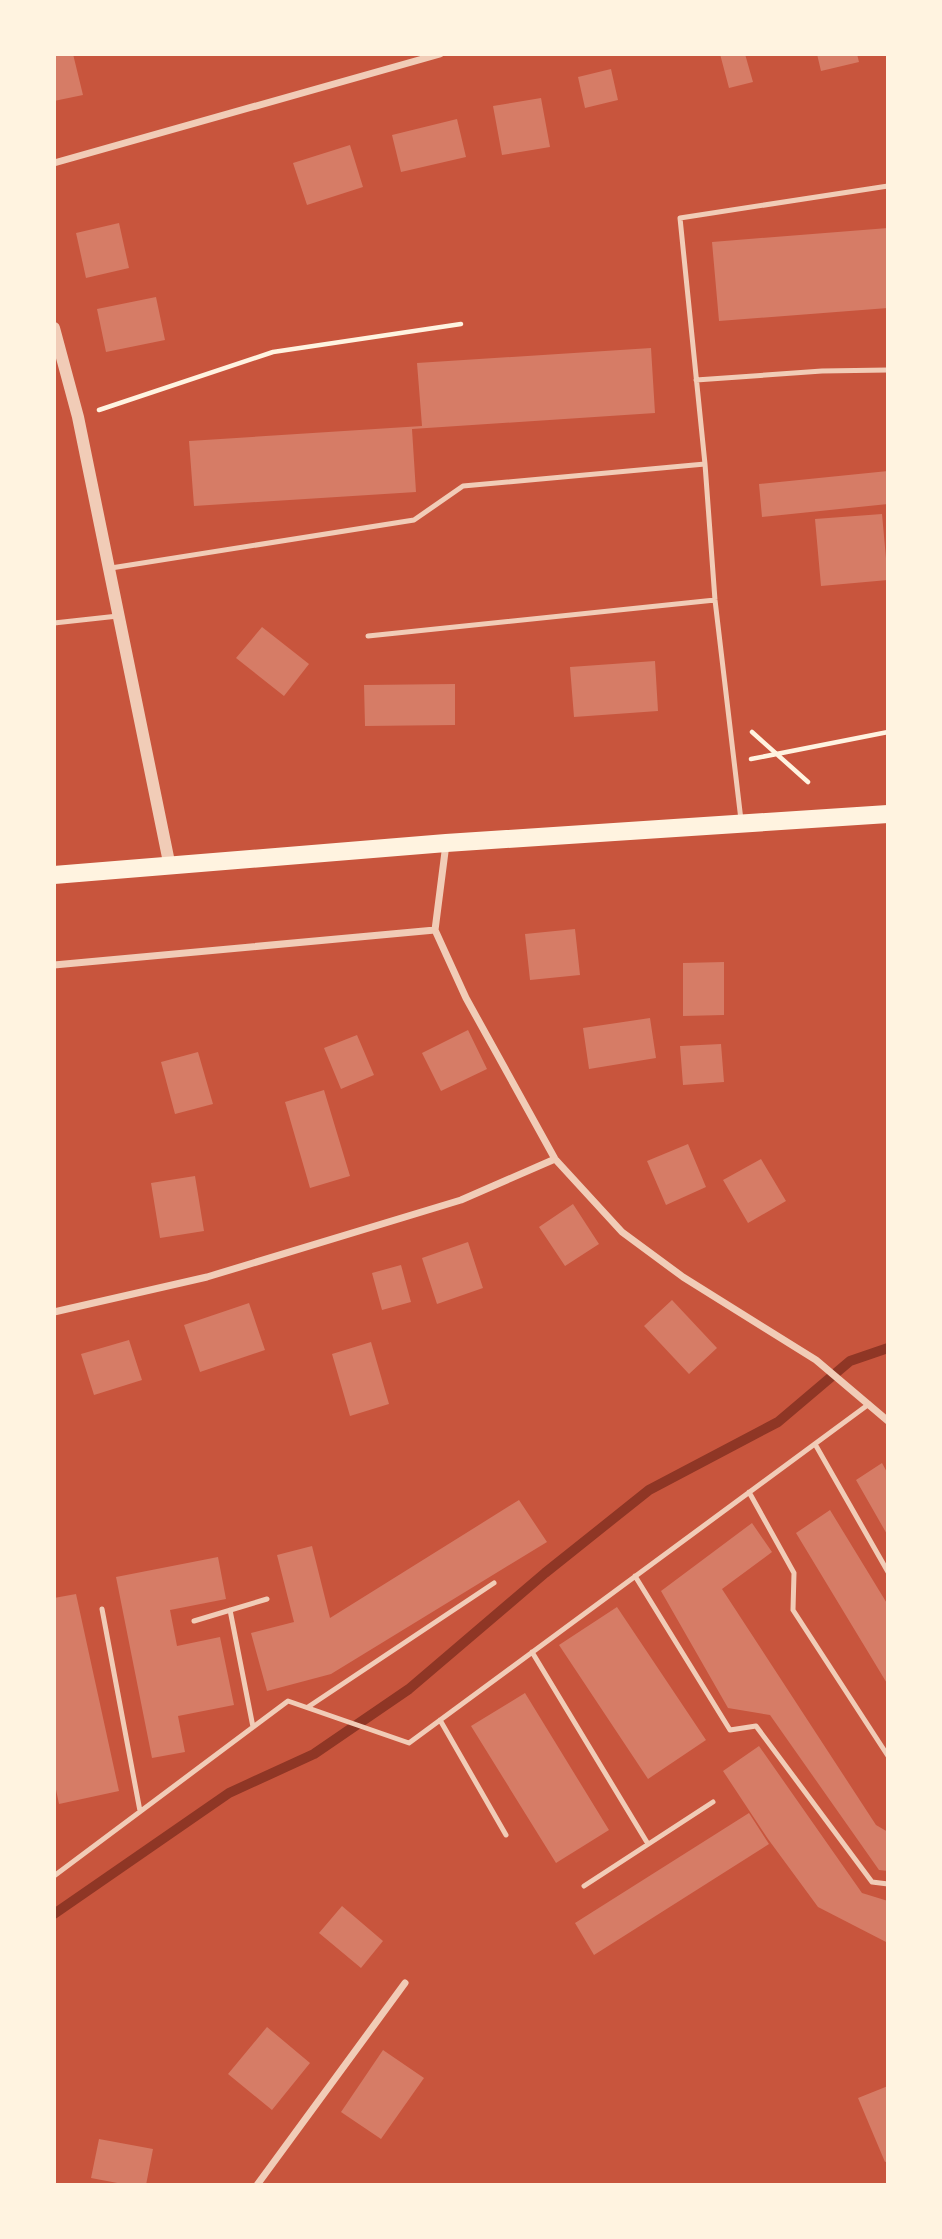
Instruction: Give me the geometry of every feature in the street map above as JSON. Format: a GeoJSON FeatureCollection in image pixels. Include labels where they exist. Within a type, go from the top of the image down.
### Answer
{"type":"FeatureCollection","features":[{"type":"Feature","properties":{"kind":"main road"},"geometry":{"type":"LineString","coordinates":[[54,875],[446,843],[888,814]]}},
{"type":"Feature","properties":{"kind":"street"},"geometry":{"type":"LineString","coordinates":[[54,163],[440,54]]}},
{"type":"Feature","properties":{"kind":"street"},"geometry":{"type":"LineString","coordinates":[[54,328],[78,417],[170,867]]}},
{"type":"Feature","properties":{"kind":"street"},"geometry":{"type":"LineString","coordinates":[[446,843],[435,930],[466,998],[555,1159],[622,1232],[683,1277],[816,1360],[888,1421]]}},
{"type":"Feature","properties":{"kind":"street"},"geometry":{"type":"LineString","coordinates":[[54,965],[435,930]]}},
{"type":"Feature","properties":{"kind":"street"},"geometry":{"type":"LineString","coordinates":[[54,1312],[207,1277],[461,1200],[555,1159]]}},
{"type":"Feature","properties":{"kind":"street"},"geometry":{"type":"LineString","coordinates":[[257,2185],[405,1983]]}},
{"type":"Feature","properties":{"kind":"lane"},"geometry":{"type":"LineString","coordinates":[[741,823],[715,600],[705,464],[680,218],[888,186]]}},
{"type":"Feature","properties":{"kind":"lane"},"geometry":{"type":"LineString","coordinates":[[696,380],[822,371],[888,370]]}},
{"type":"Feature","properties":{"kind":"lane"},"geometry":{"type":"LineString","coordinates":[[108,569],[414,520],[463,486],[705,464]]}},
{"type":"Feature","properties":{"kind":"lane"},"geometry":{"type":"LineString","coordinates":[[368,636],[715,600]]}},
{"type":"Feature","properties":{"kind":"lane"},"geometry":{"type":"LineString","coordinates":[[54,622],[118,616]]}},
{"type":"Feature","properties":{"kind":"lane"},"geometry":{"type":"LineString","coordinates":[[54,1876],[288,1701],[409,1743],[869,1404]]}},
{"type":"Feature","properties":{"kind":"lane"},"geometry":{"type":"LineString","coordinates":[[815,1444],[888,1572]]}},
{"type":"Feature","properties":{"kind":"lane"},"geometry":{"type":"LineString","coordinates":[[748,1492],[794,1573],[793,1610],[888,1756]]}},
{"type":"Feature","properties":{"kind":"lane"},"geometry":{"type":"LineString","coordinates":[[635,1576],[730,1730],[756,1726],[872,1882],[888,1884]]}},
{"type":"Feature","properties":{"kind":"lane"},"geometry":{"type":"LineString","coordinates":[[308,1707],[494,1584]]}},
{"type":"Feature","properties":{"kind":"lane"},"geometry":{"type":"LineString","coordinates":[[194,1621],[267,1599]]}},
{"type":"Feature","properties":{"kind":"lane"},"geometry":{"type":"LineString","coordinates":[[102,1609],[140,1811]]}},
{"type":"Feature","properties":{"kind":"lane"},"geometry":{"type":"LineString","coordinates":[[230,1610],[253,1727]]}},
{"type":"Feature","properties":{"kind":"lane"},"geometry":{"type":"LineString","coordinates":[[532,1652],[648,1844]]}},
{"type":"Feature","properties":{"kind":"lane"},"geometry":{"type":"LineString","coordinates":[[440,1720],[506,1835]]}},
{"type":"Feature","properties":{"kind":"lane"},"geometry":{"type":"LineString","coordinates":[[584,1886],[713,1802]]}},
{"type":"Feature","properties":{"kind":"path"},"geometry":{"type":"LineString","coordinates":[[78,417],[273,352],[461,324]]}},
{"type":"Feature","properties":{"kind":"path"},"geometry":{"type":"LineString","coordinates":[[727,705],[755,736],[778,753],[808,782]]}},
{"type":"Feature","properties":{"kind":"path"},"geometry":{"type":"LineString","coordinates":[[734,763],[888,732]]}},
{"type":"Feature","properties":{"kind":"building"},"geometry":{"type":"Polygon","coordinates":[[[54,54],[73,54],[83,95],[54,101],[54,54]]]}},
{"type":"Feature","properties":{"kind":"building"},"geometry":{"type":"Polygon","coordinates":[[[720,54],[745,54],[753,82],[729,88],[720,54]]]}},
{"type":"Feature","properties":{"kind":"building"},"geometry":{"type":"Polygon","coordinates":[[[817,54],[857,54],[859,62],[821,71],[817,54]]]}},
{"type":"Feature","properties":{"kind":"building"},"geometry":{"type":"Polygon","coordinates":[[[611,69],[618,100],[585,108],[578,77],[611,69]]]}},
{"type":"Feature","properties":{"kind":"building"},"geometry":{"type":"Polygon","coordinates":[[[541,98],[550,147],[502,155],[493,106],[541,98]]]}},
{"type":"Feature","properties":{"kind":"building"},"geometry":{"type":"Polygon","coordinates":[[[457,119],[466,157],[401,172],[392,135],[457,119]]]}},
{"type":"Feature","properties":{"kind":"building"},"geometry":{"type":"Polygon","coordinates":[[[350,145],[363,187],[307,205],[293,163],[350,145]]]}},
{"type":"Feature","properties":{"kind":"building"},"geometry":{"type":"Polygon","coordinates":[[[119,223],[129,268],[86,278],[76,233],[119,223]]]}},
{"type":"Feature","properties":{"kind":"building"},"geometry":{"type":"Polygon","coordinates":[[[888,228],[888,308],[719,321],[712,242],[888,228]]]}},
{"type":"Feature","properties":{"kind":"building"},"geometry":{"type":"Polygon","coordinates":[[[156,297],[165,340],[106,352],[97,309],[156,297]]]}},
{"type":"Feature","properties":{"kind":"building"},"geometry":{"type":"Polygon","coordinates":[[[651,348],[655,413],[412,429],[416,492],[194,506],[189,441],[422,426],[417,363],[651,348]]]}},
{"type":"Feature","properties":{"kind":"building"},"geometry":{"type":"Polygon","coordinates":[[[888,471],[888,504],[762,517],[759,484],[888,471]]]}},
{"type":"Feature","properties":{"kind":"building"},"geometry":{"type":"Polygon","coordinates":[[[882,514],[888,580],[821,586],[815,519],[882,514]]]}},
{"type":"Feature","properties":{"kind":"building"},"geometry":{"type":"Polygon","coordinates":[[[262,627],[309,664],[284,696],[236,658],[262,627]]]}},
{"type":"Feature","properties":{"kind":"building"},"geometry":{"type":"Polygon","coordinates":[[[655,661],[658,711],[574,717],[570,667],[655,661]]]}},
{"type":"Feature","properties":{"kind":"building"},"geometry":{"type":"Polygon","coordinates":[[[455,684],[455,725],[365,726],[364,685],[455,684]]]}},
{"type":"Feature","properties":{"kind":"building"},"geometry":{"type":"Polygon","coordinates":[[[575,929],[580,975],[530,980],[525,934],[575,929]]]}},
{"type":"Feature","properties":{"kind":"building"},"geometry":{"type":"Polygon","coordinates":[[[724,962],[724,1015],[683,1016],[683,963],[724,962]]]}},
{"type":"Feature","properties":{"kind":"building"},"geometry":{"type":"Polygon","coordinates":[[[650,1018],[656,1058],[589,1069],[583,1028],[650,1018]]]}},
{"type":"Feature","properties":{"kind":"building"},"geometry":{"type":"Polygon","coordinates":[[[468,1030],[487,1069],[441,1091],[422,1053],[468,1030]]]}},
{"type":"Feature","properties":{"kind":"building"},"geometry":{"type":"Polygon","coordinates":[[[357,1035],[374,1075],[341,1089],[324,1048],[357,1035]]]}},
{"type":"Feature","properties":{"kind":"building"},"geometry":{"type":"Polygon","coordinates":[[[721,1044],[724,1082],[683,1085],[680,1046],[721,1044]]]}},
{"type":"Feature","properties":{"kind":"building"},"geometry":{"type":"Polygon","coordinates":[[[198,1052],[213,1104],[175,1114],[161,1062],[198,1052]]]}},
{"type":"Feature","properties":{"kind":"building"},"geometry":{"type":"Polygon","coordinates":[[[324,1090],[350,1176],[310,1188],[285,1102],[324,1090]]]}},
{"type":"Feature","properties":{"kind":"building"},"geometry":{"type":"Polygon","coordinates":[[[688,1144],[706,1187],[666,1205],[647,1161],[688,1144]]]}},
{"type":"Feature","properties":{"kind":"building"},"geometry":{"type":"Polygon","coordinates":[[[761,1159],[786,1201],[748,1223],[723,1180],[761,1159]]]}},
{"type":"Feature","properties":{"kind":"building"},"geometry":{"type":"Polygon","coordinates":[[[195,1176],[204,1231],[160,1238],[151,1183],[195,1176]]]}},
{"type":"Feature","properties":{"kind":"building"},"geometry":{"type":"Polygon","coordinates":[[[573,1204],[599,1244],[565,1266],[539,1227],[573,1204]]]}},
{"type":"Feature","properties":{"kind":"building"},"geometry":{"type":"Polygon","coordinates":[[[468,1242],[483,1288],[437,1304],[422,1258],[468,1242]]]}},
{"type":"Feature","properties":{"kind":"building"},"geometry":{"type":"Polygon","coordinates":[[[401,1265],[411,1302],[382,1310],[372,1273],[401,1265]]]}},
{"type":"Feature","properties":{"kind":"building"},"geometry":{"type":"Polygon","coordinates":[[[672,1300],[717,1348],[689,1374],[644,1326],[672,1300]]]}},
{"type":"Feature","properties":{"kind":"building"},"geometry":{"type":"Polygon","coordinates":[[[249,1303],[265,1350],[200,1372],[184,1325],[249,1303]]]}},
{"type":"Feature","properties":{"kind":"building"},"geometry":{"type":"Polygon","coordinates":[[[129,1340],[142,1380],[94,1395],[81,1354],[129,1340]]]}},
{"type":"Feature","properties":{"kind":"building"},"geometry":{"type":"Polygon","coordinates":[[[371,1342],[389,1404],[350,1416],[332,1354],[371,1342]]]}},
{"type":"Feature","properties":{"kind":"building"},"geometry":{"type":"Polygon","coordinates":[[[882,1463],[888,1474],[888,1536],[856,1480],[882,1463]]]}},
{"type":"Feature","properties":{"kind":"building"},"geometry":{"type":"Polygon","coordinates":[[[519,1500],[547,1542],[331,1674],[267,1691],[251,1633],[294,1622],[277,1555],[312,1546],[330,1618],[519,1500]]]}},
{"type":"Feature","properties":{"kind":"building"},"geometry":{"type":"Polygon","coordinates":[[[830,1510],[888,1605],[888,1685],[796,1533],[830,1510]]]}},
{"type":"Feature","properties":{"kind":"building"},"geometry":{"type":"Polygon","coordinates":[[[752,1523],[772,1552],[722,1589],[876,1825],[888,1832],[888,1871],[879,1870],[770,1715],[728,1708],[661,1591],[752,1523]]]}},
{"type":"Feature","properties":{"kind":"building"},"geometry":{"type":"Polygon","coordinates":[[[218,1557],[226,1599],[170,1610],[177,1646],[220,1637],[234,1705],[178,1716],[185,1752],[152,1758],[116,1577],[218,1557]]]}},
{"type":"Feature","properties":{"kind":"building"},"geometry":{"type":"Polygon","coordinates":[[[76,1594],[119,1791],[59,1804],[54,1780],[54,1598],[76,1594]]]}},
{"type":"Feature","properties":{"kind":"building"},"geometry":{"type":"Polygon","coordinates":[[[617,1607],[706,1740],[648,1779],[559,1645],[617,1607]]]}},
{"type":"Feature","properties":{"kind":"building"},"geometry":{"type":"Polygon","coordinates":[[[525,1693],[609,1830],[556,1863],[471,1726],[525,1693]]]}},
{"type":"Feature","properties":{"kind":"building"},"geometry":{"type":"Polygon","coordinates":[[[759,1746],[862,1893],[888,1901],[888,1943],[818,1907],[723,1771],[759,1746]]]}},
{"type":"Feature","properties":{"kind":"building"},"geometry":{"type":"Polygon","coordinates":[[[749,1813],[769,1844],[594,1955],[575,1923],[749,1813]]]}},
{"type":"Feature","properties":{"kind":"building"},"geometry":{"type":"Polygon","coordinates":[[[342,1906],[383,1941],[361,1968],[319,1933],[342,1906]]]}},
{"type":"Feature","properties":{"kind":"building"},"geometry":{"type":"Polygon","coordinates":[[[267,2027],[310,2063],[272,2110],[228,2074],[267,2027]]]}},
{"type":"Feature","properties":{"kind":"building"},"geometry":{"type":"Polygon","coordinates":[[[383,2050],[424,2078],[381,2139],[341,2112],[383,2050]]]}},
{"type":"Feature","properties":{"kind":"building"},"geometry":{"type":"Polygon","coordinates":[[[888,2086],[888,2161],[885,2162],[858,2098],[888,2086]]]}},
{"type":"Feature","properties":{"kind":"building"},"geometry":{"type":"Polygon","coordinates":[[[99,2139],[153,2149],[146,2185],[128,2185],[91,2178],[99,2139]]]}},
{"type":"Feature","properties":{"kind":"waterway"},"geometry":{"type":"LineString","coordinates":[[54,1914],[229,1793],[314,1754],[409,1689],[545,1573],[649,1490],[778,1422],[850,1361],[888,1348]]}}]}
